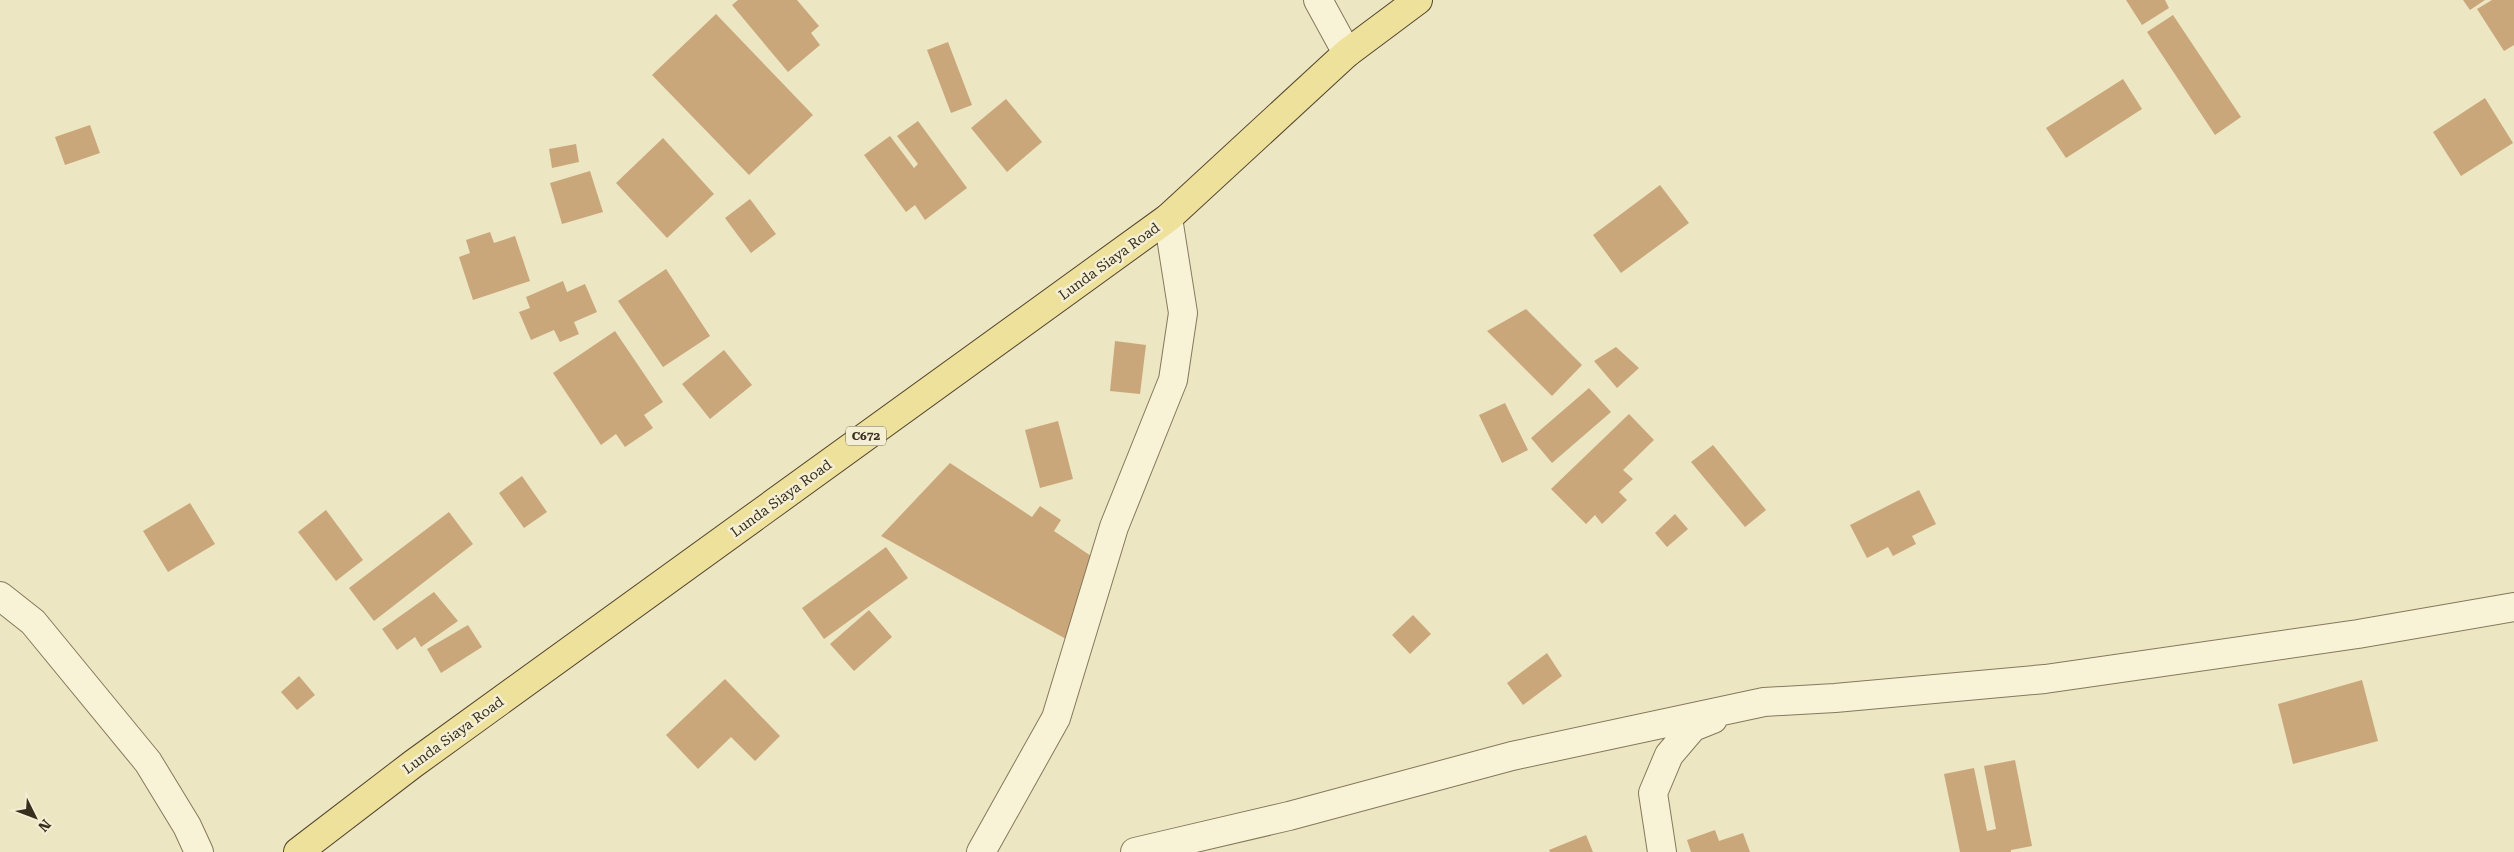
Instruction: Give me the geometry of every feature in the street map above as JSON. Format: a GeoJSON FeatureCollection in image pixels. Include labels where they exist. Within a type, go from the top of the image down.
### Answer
{"type":"FeatureCollection","features":[{"type":"Feature","properties":{"kind":"main road","name":"Lunda Siaya Road"},"geometry":{"type":"LineString","coordinates":[[298,852],[413,764],[1168,218],[1347,52],[1418,0]]}},
{"type":"Feature","properties":{"kind":"street"},"geometry":{"type":"LineString","coordinates":[[1318,0],[1347,52]]}},
{"type":"Feature","properties":{"kind":"street"},"geometry":{"type":"LineString","coordinates":[[981,852],[1056,718],[1114,527],[1173,380],[1183,313],[1168,218]]}},
{"type":"Feature","properties":{"kind":"street"},"geometry":{"type":"LineString","coordinates":[[0,596],[33,622],[148,762],[187,826],[199,852]]}},
{"type":"Feature","properties":{"kind":"street"},"geometry":{"type":"LineString","coordinates":[[1135,852],[1289,816],[1512,756],[1764,702],[1835,698],[2045,679],[2376,631],[2514,607]]}},
{"type":"Feature","properties":{"kind":"street"},"geometry":{"type":"LineString","coordinates":[[1662,852],[1653,793],[1669,755],[1693,727],[1764,702]]}},
{"type":"Feature","properties":{"kind":"building"},"geometry":{"type":"Polygon","coordinates":[[[738,0],[797,0],[819,26],[811,33],[820,45],[788,72],[732,5],[738,0]]]}},
{"type":"Feature","properties":{"kind":"building"},"geometry":{"type":"Polygon","coordinates":[[[2126,0],[2165,0],[2169,8],[2142,25],[2126,0]]]}},
{"type":"Feature","properties":{"kind":"building"},"geometry":{"type":"Polygon","coordinates":[[[2463,0],[2485,0],[2470,10],[2463,0]]]}},
{"type":"Feature","properties":{"kind":"building"},"geometry":{"type":"Polygon","coordinates":[[[2492,0],[2514,0],[2514,45],[2504,51],[2477,9],[2492,0]]]}},
{"type":"Feature","properties":{"kind":"building"},"geometry":{"type":"Polygon","coordinates":[[[716,14],[813,115],[749,175],[652,75],[716,14]]]}},
{"type":"Feature","properties":{"kind":"building"},"geometry":{"type":"Polygon","coordinates":[[[2173,15],[2241,117],[2215,135],[2147,32],[2173,15]]]}},
{"type":"Feature","properties":{"kind":"building"},"geometry":{"type":"Polygon","coordinates":[[[948,42],[972,105],[951,113],[927,50],[948,42]]]}},
{"type":"Feature","properties":{"kind":"building"},"geometry":{"type":"Polygon","coordinates":[[[2123,79],[2142,109],[2066,158],[2046,128],[2123,79]]]}},
{"type":"Feature","properties":{"kind":"building"},"geometry":{"type":"Polygon","coordinates":[[[2485,98],[2513,143],[2461,176],[2433,132],[2485,98]]]}},
{"type":"Feature","properties":{"kind":"building"},"geometry":{"type":"Polygon","coordinates":[[[1006,99],[1042,142],[1007,172],[971,128],[1006,99]]]}},
{"type":"Feature","properties":{"kind":"building"},"geometry":{"type":"Polygon","coordinates":[[[918,121],[967,188],[925,220],[915,205],[906,212],[864,155],[890,136],[914,168],[918,164],[897,136],[918,121]]]}},
{"type":"Feature","properties":{"kind":"building"},"geometry":{"type":"Polygon","coordinates":[[[90,125],[100,153],[65,165],[55,137],[90,125]]]}},
{"type":"Feature","properties":{"kind":"building"},"geometry":{"type":"Polygon","coordinates":[[[663,138],[714,194],[667,238],[616,183],[663,138]]]}},
{"type":"Feature","properties":{"kind":"building"},"geometry":{"type":"Polygon","coordinates":[[[576,144],[579,162],[552,168],[549,149],[576,144]]]}},
{"type":"Feature","properties":{"kind":"building"},"geometry":{"type":"Polygon","coordinates":[[[590,171],[603,212],[562,224],[550,183],[590,171]]]}},
{"type":"Feature","properties":{"kind":"building"},"geometry":{"type":"Polygon","coordinates":[[[1660,185],[1689,223],[1621,273],[1593,235],[1660,185]]]}},
{"type":"Feature","properties":{"kind":"building"},"geometry":{"type":"Polygon","coordinates":[[[750,199],[776,234],[751,253],[725,218],[750,199]]]}},
{"type":"Feature","properties":{"kind":"building"},"geometry":{"type":"Polygon","coordinates":[[[490,232],[494,243],[515,236],[530,281],[473,300],[459,257],[470,253],[466,240],[490,232]]]}},
{"type":"Feature","properties":{"kind":"building"},"geometry":{"type":"Polygon","coordinates":[[[666,269],[710,336],[663,367],[618,301],[666,269]]]}},
{"type":"Feature","properties":{"kind":"building"},"geometry":{"type":"Polygon","coordinates":[[[563,281],[567,292],[585,284],[597,312],[574,322],[579,334],[560,342],[554,330],[531,340],[519,312],[530,308],[526,297],[563,281]]]}},
{"type":"Feature","properties":{"kind":"building"},"geometry":{"type":"Polygon","coordinates":[[[1526,309],[1582,365],[1552,396],[1487,331],[1526,309]]]}},
{"type":"Feature","properties":{"kind":"building"},"geometry":{"type":"Polygon","coordinates":[[[615,331],[663,402],[644,415],[653,428],[625,447],[616,434],[601,445],[553,373],[615,331]]]}},
{"type":"Feature","properties":{"kind":"building"},"geometry":{"type":"Polygon","coordinates":[[[1115,341],[1146,345],[1140,394],[1110,391],[1115,341]]]}},
{"type":"Feature","properties":{"kind":"building"},"geometry":{"type":"Polygon","coordinates":[[[1616,347],[1639,368],[1617,388],[1594,361],[1616,347]]]}},
{"type":"Feature","properties":{"kind":"building"},"geometry":{"type":"Polygon","coordinates":[[[724,350],[752,385],[710,419],[682,384],[724,350]]]}},
{"type":"Feature","properties":{"kind":"building"},"geometry":{"type":"Polygon","coordinates":[[[1589,388],[1611,412],[1552,463],[1531,438],[1589,388]]]}},
{"type":"Feature","properties":{"kind":"building"},"geometry":{"type":"Polygon","coordinates":[[[1505,403],[1528,450],[1502,463],[1479,415],[1505,403]]]}},
{"type":"Feature","properties":{"kind":"building"},"geometry":{"type":"Polygon","coordinates":[[[1629,414],[1654,440],[1623,470],[1633,479],[1619,492],[1627,500],[1602,524],[1595,515],[1586,524],[1551,489],[1629,414]]]}},
{"type":"Feature","properties":{"kind":"building"},"geometry":{"type":"Polygon","coordinates":[[[1058,421],[1073,479],[1040,488],[1025,430],[1058,421]]]}},
{"type":"Feature","properties":{"kind":"building"},"geometry":{"type":"Polygon","coordinates":[[[1713,445],[1766,510],[1745,527],[1691,462],[1713,445]]]}},
{"type":"Feature","properties":{"kind":"building"},"geometry":{"type":"Polygon","coordinates":[[[950,463],[1032,517],[1040,506],[1061,520],[1054,531],[1094,558],[1066,639],[881,536],[950,463]]]}},
{"type":"Feature","properties":{"kind":"building"},"geometry":{"type":"Polygon","coordinates":[[[522,476],[547,512],[524,528],[499,493],[522,476]]]}},
{"type":"Feature","properties":{"kind":"building"},"geometry":{"type":"Polygon","coordinates":[[[1919,490],[1936,524],[1912,536],[1916,544],[1893,556],[1888,547],[1867,558],[1850,525],[1919,490]]]}},
{"type":"Feature","properties":{"kind":"building"},"geometry":{"type":"Polygon","coordinates":[[[190,503],[215,544],[168,572],[143,531],[190,503]]]}},
{"type":"Feature","properties":{"kind":"building"},"geometry":{"type":"Polygon","coordinates":[[[326,510],[363,560],[336,581],[298,532],[326,510]]]}},
{"type":"Feature","properties":{"kind":"building"},"geometry":{"type":"Polygon","coordinates":[[[449,512],[473,544],[374,621],[349,588],[449,512]]]}},
{"type":"Feature","properties":{"kind":"building"},"geometry":{"type":"Polygon","coordinates":[[[1675,514],[1688,529],[1667,547],[1655,533],[1675,514]]]}},
{"type":"Feature","properties":{"kind":"building"},"geometry":{"type":"Polygon","coordinates":[[[886,547],[908,578],[824,639],[802,608],[886,547]]]}},
{"type":"Feature","properties":{"kind":"building"},"geometry":{"type":"Polygon","coordinates":[[[434,592],[458,621],[421,647],[415,637],[397,650],[382,629],[434,592]]]}},
{"type":"Feature","properties":{"kind":"building"},"geometry":{"type":"Polygon","coordinates":[[[869,610],[892,637],[854,671],[830,644],[869,610]]]}},
{"type":"Feature","properties":{"kind":"building"},"geometry":{"type":"Polygon","coordinates":[[[1413,615],[1431,634],[1410,654],[1392,635],[1413,615]]]}},
{"type":"Feature","properties":{"kind":"building"},"geometry":{"type":"Polygon","coordinates":[[[468,625],[482,647],[441,673],[427,649],[468,625]]]}},
{"type":"Feature","properties":{"kind":"building"},"geometry":{"type":"Polygon","coordinates":[[[1547,653],[1562,676],[1523,705],[1507,683],[1547,653]]]}},
{"type":"Feature","properties":{"kind":"building"},"geometry":{"type":"Polygon","coordinates":[[[299,676],[315,695],[297,710],[281,692],[299,676]]]}},
{"type":"Feature","properties":{"kind":"building"},"geometry":{"type":"Polygon","coordinates":[[[725,679],[780,736],[755,761],[731,737],[698,769],[666,735],[725,679]]]}},
{"type":"Feature","properties":{"kind":"building"},"geometry":{"type":"Polygon","coordinates":[[[2362,680],[2378,741],[2293,764],[2278,704],[2362,680]]]}},
{"type":"Feature","properties":{"kind":"building"},"geometry":{"type":"Polygon","coordinates":[[[2015,760],[2032,846],[2011,850],[2011,852],[1960,852],[1944,774],[1974,768],[1987,831],[1996,829],[1984,766],[2015,760]]]}},
{"type":"Feature","properties":{"kind":"building"},"geometry":{"type":"Polygon","coordinates":[[[1715,830],[1719,841],[1743,833],[1750,852],[1691,852],[1687,840],[1715,830]]]}},
{"type":"Feature","properties":{"kind":"building"},"geometry":{"type":"Polygon","coordinates":[[[1586,835],[1593,852],[1550,852],[1549,850],[1586,835]]]}}]}
